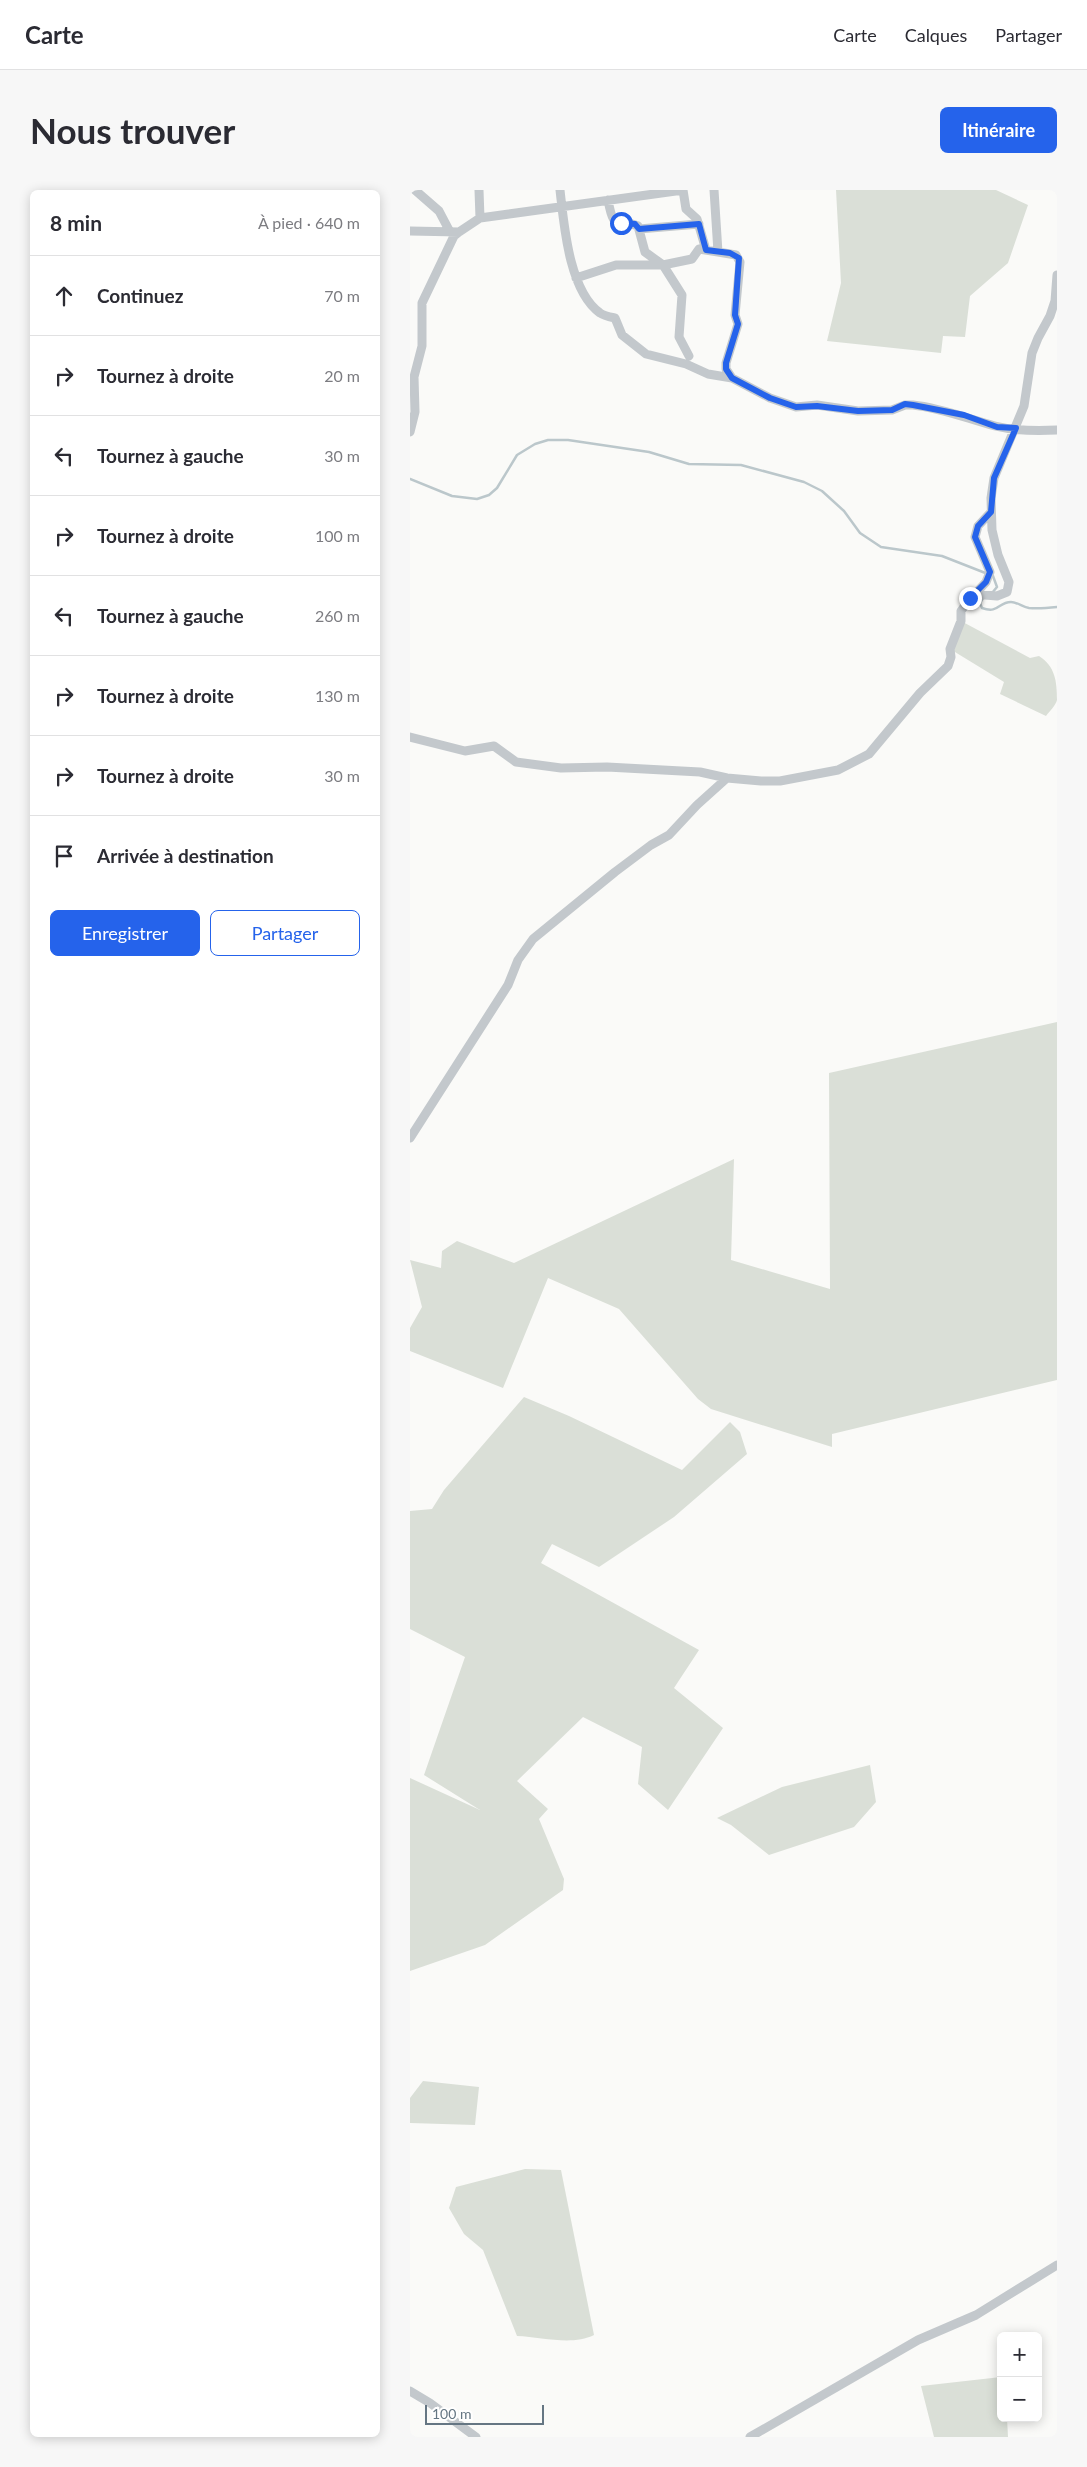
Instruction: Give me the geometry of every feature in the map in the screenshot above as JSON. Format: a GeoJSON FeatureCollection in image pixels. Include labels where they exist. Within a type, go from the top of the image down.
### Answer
{"type":"FeatureCollection","features":[{"type":"Feature","properties":{"kind":"street"},"geometry":{"type":"LineString","coordinates":[[415,190],[439,211],[449,230]]}},
{"type":"Feature","properties":{"kind":"street"},"geometry":{"type":"LineString","coordinates":[[479,190],[480,218]]}},
{"type":"Feature","properties":{"kind":"street"},"geometry":{"type":"LineString","coordinates":[[560,190],[576,278],[581,291],[601,314],[615,318],[622,336],[646,354],[686,364],[708,374],[732,378],[770,398],[796,407],[817,406],[858,411],[892,410],[905,404],[964,415],[997,427],[1016,428],[1027,432],[1057,430]]}},
{"type":"Feature","properties":{"kind":"street"},"geometry":{"type":"LineString","coordinates":[[410,432],[415,412],[414,377],[423,330],[421,317],[422,303],[454,236],[480,218],[683,190],[686,209],[697,219],[706,250]]}},
{"type":"Feature","properties":{"kind":"street"},"geometry":{"type":"LineString","coordinates":[[714,190],[718,252]]}},
{"type":"Feature","properties":{"kind":"street"},"geometry":{"type":"LineString","coordinates":[[608,200],[611,218],[615,222],[635,224],[639,229],[645,252],[663,265],[682,295],[679,337],[689,356]]}},
{"type":"Feature","properties":{"kind":"street"},"geometry":{"type":"LineString","coordinates":[[639,229],[699,224]]}},
{"type":"Feature","properties":{"kind":"street"},"geometry":{"type":"LineString","coordinates":[[410,231],[449,230],[459,232]]}},
{"type":"Feature","properties":{"kind":"street"},"geometry":{"type":"LineString","coordinates":[[576,278],[616,265],[663,265],[692,259],[697,249],[736,255],[740,262],[735,315],[738,324],[726,363],[726,369],[732,378]]}},
{"type":"Feature","properties":{"kind":"street"},"geometry":{"type":"LineString","coordinates":[[976,593],[986,596],[1003,595],[1007,592],[1009,582],[995,546],[991,512],[994,478],[1024,406],[1032,353],[1055,301],[1057,275]]}},
{"type":"Feature","properties":{"kind":"street"},"geometry":{"type":"LineString","coordinates":[[410,737],[465,751],[494,746],[516,762],[544,767],[700,772],[726,778],[780,781],[838,770],[869,754],[920,693],[948,666],[951,657],[950,649],[961,621],[961,611],[973,594],[986,582],[990,572],[975,537],[978,526],[991,512]]}},
{"type":"Feature","properties":{"kind":"street"},"geometry":{"type":"LineString","coordinates":[[410,1138],[508,985],[518,960],[533,939],[615,872],[651,845],[669,835],[697,804],[726,778]]}},
{"type":"Feature","properties":{"kind":"street"},"geometry":{"type":"LineString","coordinates":[[750,2437],[918,2340],[976,2315],[1057,2265]]}},
{"type":"Feature","properties":{"kind":"street"},"geometry":{"type":"LineString","coordinates":[[410,2391],[430,2403],[476,2437]]}},
{"type":"Feature","properties":{"kind":"shaded area"},"geometry":{"type":"Polygon","coordinates":[[[836,190],[996,190],[1028,205],[1008,263],[970,296],[965,337],[943,336],[941,353],[827,341],[841,283],[836,190]]]}},
{"type":"Feature","properties":{"kind":"shaded area"},"geometry":{"type":"Polygon","coordinates":[[[961,621],[1030,658],[1039,656],[1049,664],[1056,680],[1057,700],[1046,716],[1000,694],[1004,682],[950,649],[961,621]]]}},
{"type":"Feature","properties":{"kind":"shaded area"},"geometry":{"type":"Polygon","coordinates":[[[1057,1022],[1057,1380],[832,1434],[832,1447],[711,1409],[698,1399],[619,1309],[548,1278],[503,1388],[410,1351],[410,1328],[422,1307],[410,1260],[441,1268],[442,1251],[457,1241],[514,1263],[734,1159],[731,1260],[830,1289],[829,1073],[1057,1022]]]}},
{"type":"Feature","properties":{"kind":"shaded area"},"geometry":{"type":"Polygon","coordinates":[[[524,1397],[569,1416],[682,1470],[730,1422],[740,1432],[747,1454],[674,1517],[599,1567],[552,1544],[541,1563],[699,1650],[674,1688],[723,1728],[668,1810],[638,1784],[642,1747],[583,1717],[517,1781],[548,1809],[539,1819],[564,1879],[563,1890],[485,1945],[410,1971],[410,1778],[480,1810],[424,1775],[465,1657],[410,1629],[410,1511],[432,1509],[444,1490],[524,1397]]]}},
{"type":"Feature","properties":{"kind":"shaded area"},"geometry":{"type":"Polygon","coordinates":[[[870,1765],[876,1802],[854,1827],[769,1855],[731,1825],[717,1818],[782,1787],[870,1765]]]}},
{"type":"Feature","properties":{"kind":"shaded area"},"geometry":{"type":"Polygon","coordinates":[[[423,2081],[479,2087],[475,2125],[410,2123],[410,2098],[423,2081]]]}},
{"type":"Feature","properties":{"kind":"shaded area"},"geometry":{"type":"Polygon","coordinates":[[[525,2169],[561,2170],[594,2335],[576,2340],[517,2336],[483,2250],[464,2234],[449,2208],[456,2187],[525,2169]]]}},
{"type":"Feature","properties":{"kind":"shaded area"},"geometry":{"type":"Polygon","coordinates":[[[997,2377],[997,2422],[1007,2422],[1008,2437],[934,2437],[921,2386],[997,2377]]]}},
{"type":"Feature","properties":{"kind":"waterway"},"geometry":{"type":"LineString","coordinates":[[410,479],[452,496],[477,499],[489,495],[497,488],[517,455],[535,444],[548,440],[568,440],[649,452],[689,464],[741,465],[804,482],[822,491],[844,511],[860,533],[881,547],[942,556],[993,576],[997,587],[992,593]]}},
{"type":"Feature","properties":{"kind":"waterway"},"geometry":{"type":"LineString","coordinates":[[983,598],[980,603],[982,608],[992,610],[1011,602],[1029,608],[1057,607]]}},
{"type":"Feature","properties":{"kind":"route"},"geometry":{"type":"LineString","coordinates":[[621,223],[635,224],[639,229],[699,224],[706,250],[730,253],[739,258],[735,315],[738,324],[728,355],[726,369],[732,378],[766,396],[796,407],[817,406],[858,411],[892,410],[905,404],[923,406],[964,415],[997,427],[1016,428],[1005,449],[994,478],[991,512],[978,526],[975,537],[990,572],[986,582],[970,598]]}}]}
